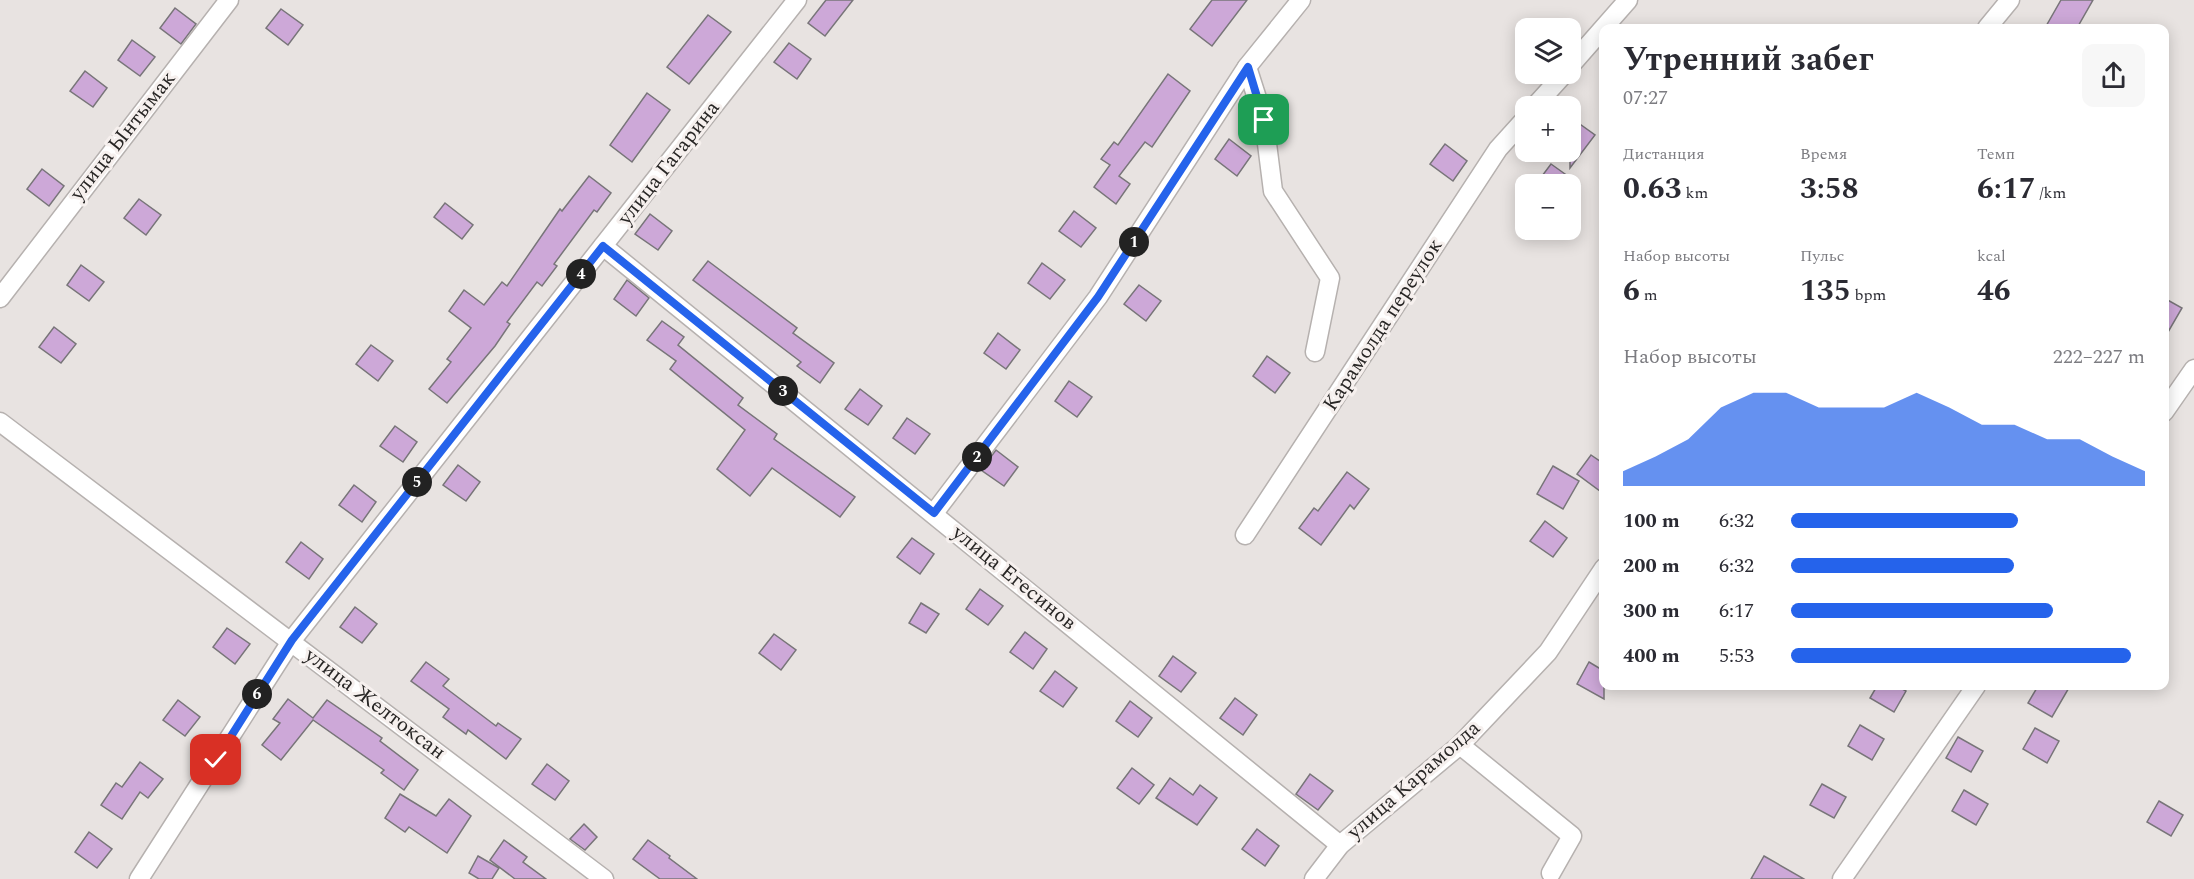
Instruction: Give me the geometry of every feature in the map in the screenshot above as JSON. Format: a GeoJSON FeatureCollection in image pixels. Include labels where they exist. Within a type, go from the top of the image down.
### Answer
{"type":"FeatureCollection","features":[{"type":"Feature","properties":{"kind":"street","name":"улица Ынтымак"},"geometry":{"type":"LineString","coordinates":[[0,298],[229,0]]}},
{"type":"Feature","properties":{"kind":"street","name":"улица Гагарина"},"geometry":{"type":"LineString","coordinates":[[140,879],[292,640],[797,0]]}},
{"type":"Feature","properties":{"kind":"street"},"geometry":{"type":"LineString","coordinates":[[934,513],[1098,297],[1248,67],[1300,0]]}},
{"type":"Feature","properties":{"kind":"street"},"geometry":{"type":"LineString","coordinates":[[1607,24],[1628,0]]}},
{"type":"Feature","properties":{"kind":"street"},"geometry":{"type":"LineString","coordinates":[[1990,24],[2010,0]]}},
{"type":"Feature","properties":{"kind":"street"},"geometry":{"type":"LineString","coordinates":[[1581,53],[1599,33]]}},
{"type":"Feature","properties":{"kind":"street"},"geometry":{"type":"LineString","coordinates":[[1248,67],[1264,120],[1273,191],[1330,278],[1315,352]]}},
{"type":"Feature","properties":{"kind":"street"},"geometry":{"type":"LineString","coordinates":[[1544,96],[1555,84]]}},
{"type":"Feature","properties":{"kind":"street","name":"Карамолда переулок"},"geometry":{"type":"LineString","coordinates":[[1245,535],[1498,149],[1515,130]]}},
{"type":"Feature","properties":{"kind":"street","name":"улица Егесинов"},"geometry":{"type":"LineString","coordinates":[[603,246],[1340,845]]}},
{"type":"Feature","properties":{"kind":"street"},"geometry":{"type":"LineString","coordinates":[[2169,405],[2194,369]]}},
{"type":"Feature","properties":{"kind":"street","name":"улица Желтоксан"},"geometry":{"type":"LineString","coordinates":[[0,422],[292,640],[604,879]]}},
{"type":"Feature","properties":{"kind":"street","name":"улица Карамолда"},"geometry":{"type":"LineString","coordinates":[[1314,879],[1340,845],[1460,745],[1548,652],[1599,576]]}},
{"type":"Feature","properties":{"kind":"street"},"geometry":{"type":"LineString","coordinates":[[1842,879],[1973,690]]}},
{"type":"Feature","properties":{"kind":"street"},"geometry":{"type":"LineString","coordinates":[[1460,745],[1572,836],[1551,873]]}},
{"type":"Feature","properties":{"kind":"building"},"geometry":{"type":"Polygon","coordinates":[[[826,0],[853,0],[825,36],[808,23],[826,0]]]}},
{"type":"Feature","properties":{"kind":"building"},"geometry":{"type":"Polygon","coordinates":[[[1212,0],[1247,0],[1212,46],[1190,29],[1212,0]]]}},
{"type":"Feature","properties":{"kind":"building"},"geometry":{"type":"Polygon","coordinates":[[[2061,0],[2093,0],[2079,24],[2047,24],[2061,0]]]}},
{"type":"Feature","properties":{"kind":"building"},"geometry":{"type":"Polygon","coordinates":[[[175,8],[196,24],[181,44],[160,28],[175,8]]]}},
{"type":"Feature","properties":{"kind":"building"},"geometry":{"type":"Polygon","coordinates":[[[281,9],[303,25],[288,45],[266,28],[281,9]]]}},
{"type":"Feature","properties":{"kind":"building"},"geometry":{"type":"Polygon","coordinates":[[[708,15],[731,32],[689,84],[667,67],[708,15]]]}},
{"type":"Feature","properties":{"kind":"building"},"geometry":{"type":"Polygon","coordinates":[[[132,40],[155,57],[140,76],[118,60],[132,40]]]}},
{"type":"Feature","properties":{"kind":"building"},"geometry":{"type":"Polygon","coordinates":[[[789,43],[811,59],[797,79],[774,62],[789,43]]]}},
{"type":"Feature","properties":{"kind":"building"},"geometry":{"type":"Polygon","coordinates":[[[85,71],[107,88],[93,107],[70,91],[85,71]]]}},
{"type":"Feature","properties":{"kind":"building"},"geometry":{"type":"Polygon","coordinates":[[[1168,74],[1190,91],[1152,147],[1145,142],[1119,176],[1130,184],[1116,204],[1094,187],[1110,165],[1101,159],[1114,142],[1118,145],[1168,74]]]}},
{"type":"Feature","properties":{"kind":"building"},"geometry":{"type":"Polygon","coordinates":[[[647,93],[670,110],[632,162],[610,145],[647,93]]]}},
{"type":"Feature","properties":{"kind":"building"},"geometry":{"type":"Polygon","coordinates":[[[1581,125],[1595,135],[1581,153],[1581,125]]]}},
{"type":"Feature","properties":{"kind":"building"},"geometry":{"type":"Polygon","coordinates":[[[1229,139],[1251,156],[1237,176],[1215,159],[1229,139]]]}},
{"type":"Feature","properties":{"kind":"building"},"geometry":{"type":"Polygon","coordinates":[[[1445,144],[1467,161],[1453,181],[1430,164],[1445,144]]]}},
{"type":"Feature","properties":{"kind":"building"},"geometry":{"type":"Polygon","coordinates":[[[1551,164],[1565,174],[1544,174],[1551,164]]]}},
{"type":"Feature","properties":{"kind":"building"},"geometry":{"type":"Polygon","coordinates":[[[42,169],[64,186],[49,206],[27,189],[42,169]]]}},
{"type":"Feature","properties":{"kind":"building"},"geometry":{"type":"Polygon","coordinates":[[[589,176],[611,193],[597,212],[594,210],[554,264],[557,266],[542,286],[537,282],[507,322],[510,324],[495,346],[447,403],[429,389],[451,362],[447,359],[471,328],[449,311],[464,290],[484,305],[502,282],[507,286],[560,209],[562,211],[589,176]]]}},
{"type":"Feature","properties":{"kind":"building"},"geometry":{"type":"Polygon","coordinates":[[[139,199],[161,215],[146,235],[124,218],[139,199]]]}},
{"type":"Feature","properties":{"kind":"building"},"geometry":{"type":"Polygon","coordinates":[[[445,203],[473,225],[462,239],[434,217],[445,203]]]}},
{"type":"Feature","properties":{"kind":"building"},"geometry":{"type":"Polygon","coordinates":[[[1074,211],[1096,228],[1081,247],[1059,231],[1074,211]]]}},
{"type":"Feature","properties":{"kind":"building"},"geometry":{"type":"Polygon","coordinates":[[[650,214],[672,231],[658,250],[635,234],[650,214]]]}},
{"type":"Feature","properties":{"kind":"building"},"geometry":{"type":"Polygon","coordinates":[[[708,261],[797,328],[793,333],[834,363],[820,383],[797,366],[801,362],[693,280],[708,261]]]}},
{"type":"Feature","properties":{"kind":"building"},"geometry":{"type":"Polygon","coordinates":[[[1042,263],[1065,280],[1050,299],[1028,283],[1042,263]]]}},
{"type":"Feature","properties":{"kind":"building"},"geometry":{"type":"Polygon","coordinates":[[[81,265],[104,282],[89,301],[67,285],[81,265]]]}},
{"type":"Feature","properties":{"kind":"building"},"geometry":{"type":"Polygon","coordinates":[[[627,280],[649,298],[636,316],[614,299],[627,280]]]}},
{"type":"Feature","properties":{"kind":"building"},"geometry":{"type":"Polygon","coordinates":[[[1139,285],[1161,301],[1146,321],[1124,304],[1139,285]]]}},
{"type":"Feature","properties":{"kind":"building"},"geometry":{"type":"Polygon","coordinates":[[[2169,301],[2182,308],[2169,330],[2169,301]]]}},
{"type":"Feature","properties":{"kind":"building"},"geometry":{"type":"Polygon","coordinates":[[[662,321],[684,337],[678,345],[743,398],[738,405],[777,434],[774,439],[855,497],[840,517],[772,468],[750,496],[717,469],[745,430],[670,369],[676,361],[647,340],[662,321]]]}},
{"type":"Feature","properties":{"kind":"building"},"geometry":{"type":"Polygon","coordinates":[[[54,327],[76,344],[61,363],[39,347],[54,327]]]}},
{"type":"Feature","properties":{"kind":"building"},"geometry":{"type":"Polygon","coordinates":[[[998,333],[1020,350],[1006,369],[984,353],[998,333]]]}},
{"type":"Feature","properties":{"kind":"building"},"geometry":{"type":"Polygon","coordinates":[[[371,345],[393,361],[378,381],[356,364],[371,345]]]}},
{"type":"Feature","properties":{"kind":"building"},"geometry":{"type":"Polygon","coordinates":[[[1267,356],[1290,373],[1275,393],[1253,376],[1267,356]]]}},
{"type":"Feature","properties":{"kind":"building"},"geometry":{"type":"Polygon","coordinates":[[[1069,381],[1092,397],[1077,417],[1055,401],[1069,381]]]}},
{"type":"Feature","properties":{"kind":"building"},"geometry":{"type":"Polygon","coordinates":[[[860,389],[882,406],[868,425],[845,409],[860,389]]]}},
{"type":"Feature","properties":{"kind":"building"},"geometry":{"type":"Polygon","coordinates":[[[907,418],[930,434],[915,454],[893,438],[907,418]]]}},
{"type":"Feature","properties":{"kind":"building"},"geometry":{"type":"Polygon","coordinates":[[[395,426],[417,442],[403,462],[380,446],[395,426]]]}},
{"type":"Feature","properties":{"kind":"building"},"geometry":{"type":"Polygon","coordinates":[[[996,450],[1018,467],[1004,486],[981,470],[996,450]]]}},
{"type":"Feature","properties":{"kind":"building"},"geometry":{"type":"Polygon","coordinates":[[[1591,455],[1599,461],[1599,490],[1577,474],[1591,455]]]}},
{"type":"Feature","properties":{"kind":"building"},"geometry":{"type":"Polygon","coordinates":[[[458,465],[480,482],[466,501],[443,485],[458,465]]]}},
{"type":"Feature","properties":{"kind":"building"},"geometry":{"type":"Polygon","coordinates":[[[1553,466],[1579,481],[1563,509],[1537,494],[1553,466]]]}},
{"type":"Feature","properties":{"kind":"building"},"geometry":{"type":"Polygon","coordinates":[[[1347,472],[1369,489],[1354,509],[1350,505],[1321,545],[1299,528],[1314,508],[1318,511],[1347,472]]]}},
{"type":"Feature","properties":{"kind":"building"},"geometry":{"type":"Polygon","coordinates":[[[354,485],[376,502],[362,522],[339,505],[354,485]]]}},
{"type":"Feature","properties":{"kind":"building"},"geometry":{"type":"Polygon","coordinates":[[[1545,521],[1567,538],[1553,557],[1530,541],[1545,521]]]}},
{"type":"Feature","properties":{"kind":"building"},"geometry":{"type":"Polygon","coordinates":[[[912,538],[934,554],[920,574],[897,557],[912,538]]]}},
{"type":"Feature","properties":{"kind":"building"},"geometry":{"type":"Polygon","coordinates":[[[301,542],[323,559],[309,579],[286,562],[301,542]]]}},
{"type":"Feature","properties":{"kind":"building"},"geometry":{"type":"Polygon","coordinates":[[[980,589],[1003,606],[988,625],[966,609],[980,589]]]}},
{"type":"Feature","properties":{"kind":"building"},"geometry":{"type":"Polygon","coordinates":[[[921,603],[939,614],[926,633],[909,623],[921,603]]]}},
{"type":"Feature","properties":{"kind":"building"},"geometry":{"type":"Polygon","coordinates":[[[355,607],[377,624],[362,643],[340,627],[355,607]]]}},
{"type":"Feature","properties":{"kind":"building"},"geometry":{"type":"Polygon","coordinates":[[[227,628],[250,644],[235,664],[213,647],[227,628]]]}},
{"type":"Feature","properties":{"kind":"building"},"geometry":{"type":"Polygon","coordinates":[[[1025,632],[1047,649],[1033,669],[1010,652],[1025,632]]]}},
{"type":"Feature","properties":{"kind":"building"},"geometry":{"type":"Polygon","coordinates":[[[774,634],[796,650],[781,670],[759,653],[774,634]]]}},
{"type":"Feature","properties":{"kind":"building"},"geometry":{"type":"Polygon","coordinates":[[[1173,656],[1196,673],[1181,692],[1159,676],[1173,656]]]}},
{"type":"Feature","properties":{"kind":"building"},"geometry":{"type":"Polygon","coordinates":[[[426,662],[449,679],[443,686],[496,726],[498,723],[521,739],[506,759],[468,730],[466,734],[443,717],[449,709],[411,681],[426,662]]]}},
{"type":"Feature","properties":{"kind":"building"},"geometry":{"type":"Polygon","coordinates":[[[1589,662],[1599,668],[1599,690],[1604,690],[1604,699],[1577,684],[1589,662]]]}},
{"type":"Feature","properties":{"kind":"building"},"geometry":{"type":"Polygon","coordinates":[[[1055,671],[1077,688],[1063,707],[1040,691],[1055,671]]]}},
{"type":"Feature","properties":{"kind":"building"},"geometry":{"type":"Polygon","coordinates":[[[1875,690],[1906,691],[1894,712],[1870,698],[1875,690]]]}},
{"type":"Feature","properties":{"kind":"building"},"geometry":{"type":"Polygon","coordinates":[[[2036,690],[2068,690],[2052,717],[2028,703],[2036,690]]]}},
{"type":"Feature","properties":{"kind":"building"},"geometry":{"type":"Polygon","coordinates":[[[1235,698],[1257,715],[1243,735],[1220,718],[1235,698]]]}},
{"type":"Feature","properties":{"kind":"building"},"geometry":{"type":"Polygon","coordinates":[[[288,699],[313,718],[327,700],[382,738],[380,741],[418,770],[404,790],[381,773],[384,770],[313,720],[281,760],[262,745],[280,723],[273,719],[288,699]]]}},
{"type":"Feature","properties":{"kind":"building"},"geometry":{"type":"Polygon","coordinates":[[[178,700],[200,717],[185,736],[163,720],[178,700]]]}},
{"type":"Feature","properties":{"kind":"building"},"geometry":{"type":"Polygon","coordinates":[[[1130,701],[1152,718],[1138,737],[1116,721],[1130,701]]]}},
{"type":"Feature","properties":{"kind":"building"},"geometry":{"type":"Polygon","coordinates":[[[1860,725],[1884,739],[1872,760],[1848,746],[1860,725]]]}},
{"type":"Feature","properties":{"kind":"building"},"geometry":{"type":"Polygon","coordinates":[[[2035,728],[2059,741],[2047,763],[2023,749],[2035,728]]]}},
{"type":"Feature","properties":{"kind":"building"},"geometry":{"type":"Polygon","coordinates":[[[1958,737],[1983,751],[1971,772],[1946,758],[1958,737]]]}},
{"type":"Feature","properties":{"kind":"building"},"geometry":{"type":"Polygon","coordinates":[[[140,762],[163,779],[148,798],[140,792],[122,819],[101,805],[116,783],[122,787],[140,762]]]}},
{"type":"Feature","properties":{"kind":"building"},"geometry":{"type":"Polygon","coordinates":[[[547,764],[569,781],[555,800],[532,784],[547,764]]]}},
{"type":"Feature","properties":{"kind":"building"},"geometry":{"type":"Polygon","coordinates":[[[1132,768],[1154,785],[1139,804],[1117,788],[1132,768]]]}},
{"type":"Feature","properties":{"kind":"building"},"geometry":{"type":"Polygon","coordinates":[[[1310,774],[1333,791],[1318,810],[1296,794],[1310,774]]]}},
{"type":"Feature","properties":{"kind":"building"},"geometry":{"type":"Polygon","coordinates":[[[1170,778],[1193,795],[1200,785],[1217,798],[1197,825],[1156,798],[1170,778]]]}},
{"type":"Feature","properties":{"kind":"building"},"geometry":{"type":"Polygon","coordinates":[[[1822,784],[1846,797],[1834,818],[1810,805],[1822,784]]]}},
{"type":"Feature","properties":{"kind":"building"},"geometry":{"type":"Polygon","coordinates":[[[1964,790],[1988,804],[1976,825],[1952,811],[1964,790]]]}},
{"type":"Feature","properties":{"kind":"building"},"geometry":{"type":"Polygon","coordinates":[[[400,794],[436,816],[449,799],[471,816],[447,853],[409,827],[405,832],[385,818],[400,794]]]}},
{"type":"Feature","properties":{"kind":"building"},"geometry":{"type":"Polygon","coordinates":[[[2159,801],[2183,815],[2171,836],[2147,822],[2159,801]]]}},
{"type":"Feature","properties":{"kind":"building"},"geometry":{"type":"Polygon","coordinates":[[[584,824],[597,837],[585,850],[570,839],[584,824]]]}},
{"type":"Feature","properties":{"kind":"building"},"geometry":{"type":"Polygon","coordinates":[[[1257,829],[1279,846],[1265,866],[1242,849],[1257,829]]]}},
{"type":"Feature","properties":{"kind":"building"},"geometry":{"type":"Polygon","coordinates":[[[89,832],[112,849],[97,868],[75,852],[89,832]]]}},
{"type":"Feature","properties":{"kind":"building"},"geometry":{"type":"Polygon","coordinates":[[[504,840],[527,857],[523,862],[546,879],[515,879],[490,860],[504,840]]]}},
{"type":"Feature","properties":{"kind":"building"},"geometry":{"type":"Polygon","coordinates":[[[648,840],[697,879],[660,879],[633,859],[648,840]]]}},
{"type":"Feature","properties":{"kind":"building"},"geometry":{"type":"Polygon","coordinates":[[[478,856],[499,868],[492,879],[479,879],[469,873],[478,856]]]}},
{"type":"Feature","properties":{"kind":"building"},"geometry":{"type":"Polygon","coordinates":[[[1764,856],[1804,879],[1751,879],[1764,856]]]}},
{"type":"Feature","properties":{"kind":"route"},"geometry":{"type":"LineString","coordinates":[[216,760],[292,640],[603,246],[934,513],[1098,297],[1248,67],[1264,120]]}}]}
